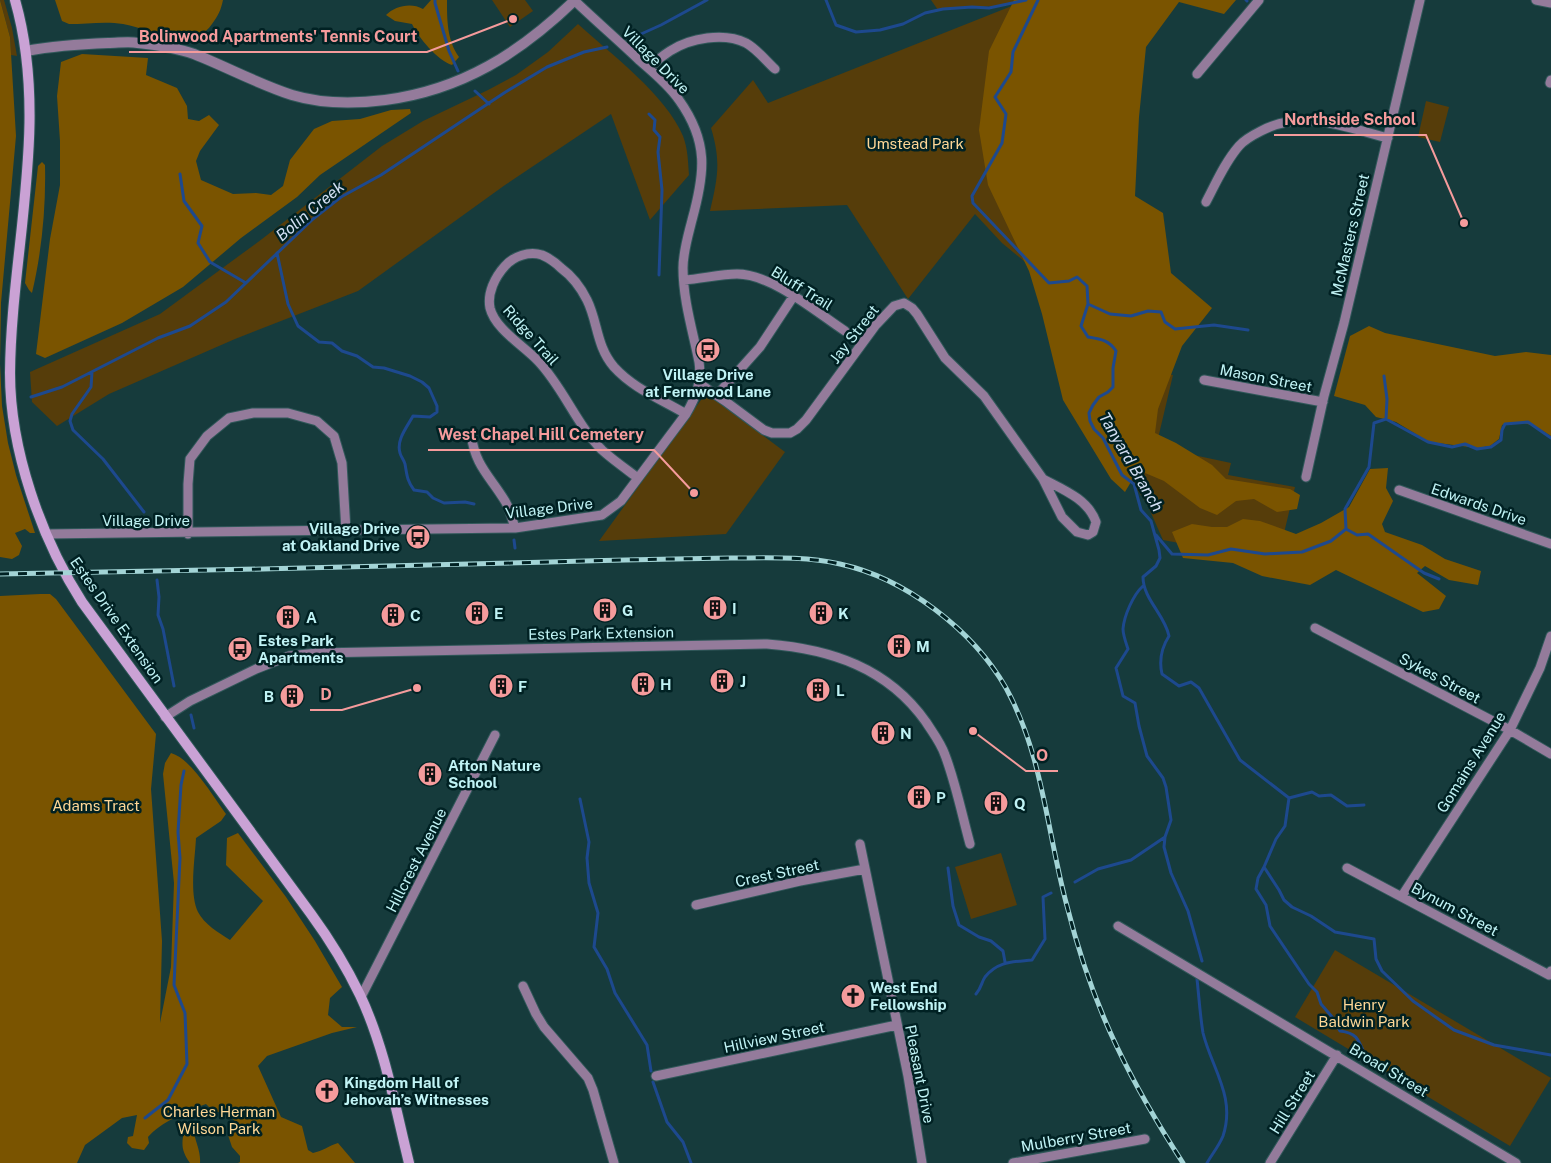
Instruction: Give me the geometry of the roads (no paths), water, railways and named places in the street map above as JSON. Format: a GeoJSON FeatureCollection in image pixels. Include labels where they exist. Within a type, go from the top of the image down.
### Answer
{"type":"FeatureCollection","features":[{"type":"Feature","properties":{"kind":"main road","name":"Estes Drive Extension"},"geometry":{"type":"LineString","coordinates":[[15,0],[26,51],[30,100],[28,147],[11,337],[10,375],[15,429],[29,485],[54,555],[82,602],[327,936],[345,966],[361,997],[384,1058],[409,1163]]}},
{"type":"Feature","properties":{"kind":"street"},"geometry":{"type":"LineString","coordinates":[[26,51],[84,44],[136,42],[192,54],[292,95],[349,103],[374,102],[431,91],[458,82],[479,72],[510,54],[533,37],[575,0]]}},
{"type":"Feature","properties":{"kind":"street","name":"Village Drive"},"geometry":{"type":"LineString","coordinates":[[46,534],[188,534],[515,528],[602,515],[621,501],[686,414],[700,384],[700,362],[684,280],[684,255],[702,178],[701,147],[690,118],[674,92],[575,0]]}},
{"type":"Feature","properties":{"kind":"street"},"geometry":{"type":"LineString","coordinates":[[1198,74],[1259,0]]}},
{"type":"Feature","properties":{"kind":"street","name":"McMasters Street"},"geometry":{"type":"LineString","coordinates":[[1306,477],[1420,0]]}},
{"type":"Feature","properties":{"kind":"street"},"geometry":{"type":"LineString","coordinates":[[1536,0],[1551,3]]}},
{"type":"Feature","properties":{"kind":"street"},"geometry":{"type":"LineString","coordinates":[[649,68],[663,56],[681,45],[701,40],[728,38],[747,44],[775,69]]}},
{"type":"Feature","properties":{"kind":"street"},"geometry":{"type":"LineString","coordinates":[[1206,202],[1225,166],[1240,145],[1267,128],[1287,121],[1305,120],[1388,138]]}},
{"type":"Feature","properties":{"kind":"street","name":"Ridge Trail"},"geometry":{"type":"LineString","coordinates":[[638,478],[602,450],[538,362],[496,321],[490,308],[490,295],[493,283],[499,272],[510,261],[521,255],[531,253],[543,255],[554,261],[574,279],[588,300],[599,342],[613,366],[637,388],[686,414]]}},
{"type":"Feature","properties":{"kind":"street","name":"Bluff Trail"},"geometry":{"type":"LineString","coordinates":[[684,280],[736,274],[772,283],[845,331]]}},
{"type":"Feature","properties":{"kind":"street"},"geometry":{"type":"LineString","coordinates":[[717,395],[760,347],[793,296]]}},
{"type":"Feature","properties":{"kind":"street","name":"Jay Street"},"geometry":{"type":"LineString","coordinates":[[700,384],[764,430],[780,434],[790,433],[806,420],[886,313],[894,306],[904,303],[917,314],[945,358],[984,396],[1043,479],[1057,508],[1071,527],[1085,536],[1093,532],[1096,522],[1091,511],[1072,494],[1043,479]]}},
{"type":"Feature","properties":{"kind":"street","name":"Mason Street"},"geometry":{"type":"LineString","coordinates":[[1204,380],[1323,402]]}},
{"type":"Feature","properties":{"kind":"street"},"geometry":{"type":"LineString","coordinates":[[188,534],[190,459],[207,436],[230,418],[253,413],[288,413],[307,418],[317,421],[334,436],[342,463],[346,531]]}},
{"type":"Feature","properties":{"kind":"street"},"geometry":{"type":"LineString","coordinates":[[471,434],[473,448],[479,464],[507,504],[515,528]]}},
{"type":"Feature","properties":{"kind":"street","name":"Edwards Drive"},"geometry":{"type":"LineString","coordinates":[[1399,490],[1551,544]]}},
{"type":"Feature","properties":{"kind":"street","name":"Sykes Street"},"geometry":{"type":"LineString","coordinates":[[1315,628],[1510,730],[1551,754]]}},
{"type":"Feature","properties":{"kind":"street","name":"Gomains Avenue"},"geometry":{"type":"LineString","coordinates":[[1402,896],[1510,730],[1540,668],[1551,636]]}},
{"type":"Feature","properties":{"kind":"street","name":"Estes Park Extension"},"geometry":{"type":"LineString","coordinates":[[166,717],[190,702],[256,669],[289,656],[308,654],[767,644],[792,646],[815,650],[860,666],[894,686],[909,701],[935,735],[945,755],[970,844]]}},
{"type":"Feature","properties":{"kind":"street","name":"Hillcrest Avenue"},"geometry":{"type":"LineString","coordinates":[[361,997],[495,735]]}},
{"type":"Feature","properties":{"kind":"street","name":"Pleasant Drive"},"geometry":{"type":"LineString","coordinates":[[860,844],[908,1076],[922,1163]]}},
{"type":"Feature","properties":{"kind":"street","name":"Bynum Street"},"geometry":{"type":"LineString","coordinates":[[1348,868],[1550,973]]}},
{"type":"Feature","properties":{"kind":"street","name":"Crest Street"},"geometry":{"type":"LineString","coordinates":[[696,905],[800,881],[865,869]]}},
{"type":"Feature","properties":{"kind":"street","name":"Broad Street"},"geometry":{"type":"LineString","coordinates":[[1118,926],[1516,1163]]}},
{"type":"Feature","properties":{"kind":"street"},"geometry":{"type":"LineString","coordinates":[[523,986],[544,1027],[588,1078],[614,1163]]}},
{"type":"Feature","properties":{"kind":"street","name":"Hillview Street"},"geometry":{"type":"LineString","coordinates":[[656,1076],[897,1025]]}},
{"type":"Feature","properties":{"kind":"street","name":"Hill Street"},"geometry":{"type":"LineString","coordinates":[[1270,1163],[1337,1056]]}},
{"type":"Feature","properties":{"kind":"street","name":"Mulberry Street"},"geometry":{"type":"LineString","coordinates":[[1013,1163],[1145,1139]]}},
{"type":"Feature","properties":{"kind":"waterway"},"geometry":{"type":"LineString","coordinates":[[435,0],[449,51],[458,71]]}},
{"type":"Feature","properties":{"kind":"waterway","name":"Bolin Creek"},"geometry":{"type":"LineString","coordinates":[[630,39],[661,25],[707,0]]}},
{"type":"Feature","properties":{"kind":"waterway","name":"Bolin Creek"},"geometry":{"type":"LineString","coordinates":[[826,0],[836,25],[856,32],[880,30],[903,24],[925,13],[943,9],[989,8],[1026,0]]}},
{"type":"Feature","properties":{"kind":"waterway","name":"Tanyard Branch"},"geometry":{"type":"LineString","coordinates":[[1038,0],[1013,52],[1011,72],[995,97],[1006,114],[1002,143],[972,196],[973,203],[1049,283],[1069,281],[1077,277],[1087,286],[1088,304],[1081,326],[1088,337],[1107,342],[1116,351],[1113,368],[1113,387],[1099,397],[1093,405],[1089,413],[1090,421],[1094,429],[1103,438],[1122,475],[1134,484],[1141,510],[1151,521],[1160,558],[1156,566],[1143,577],[1146,593],[1167,628],[1169,636],[1162,654],[1162,674],[1179,686],[1191,682],[1199,688],[1240,760],[1289,798],[1285,826],[1276,839],[1258,878],[1256,889],[1266,905],[1270,926],[1309,984],[1317,992],[1321,1004],[1333,1018],[1340,1031],[1350,1033],[1356,1037],[1364,1053]]}},
{"type":"Feature","properties":{"kind":"waterway","name":"Bolin Creek"},"geometry":{"type":"LineString","coordinates":[[31,397],[62,387],[158,338],[190,326],[226,302],[313,219],[341,197],[381,175],[504,93],[547,67],[584,52],[607,47]]}},
{"type":"Feature","properties":{"kind":"waterway"},"geometry":{"type":"LineString","coordinates":[[475,91],[489,104]]}},
{"type":"Feature","properties":{"kind":"waterway"},"geometry":{"type":"LineString","coordinates":[[649,114],[655,120],[654,130],[660,137],[658,152],[662,190],[659,275]]}},
{"type":"Feature","properties":{"kind":"waterway"},"geometry":{"type":"LineString","coordinates":[[180,174],[184,201],[202,226],[198,243],[210,262],[246,283]]}},
{"type":"Feature","properties":{"kind":"waterway"},"geometry":{"type":"LineString","coordinates":[[277,253],[288,304],[298,326],[319,342],[332,343],[342,351],[357,356],[373,367],[384,368],[410,376],[429,388],[437,406],[437,412],[430,417],[413,416],[403,434],[399,448],[410,484],[414,490],[427,492],[433,498],[444,503],[465,502],[474,504]]}},
{"type":"Feature","properties":{"kind":"waterway"},"geometry":{"type":"LineString","coordinates":[[1088,304],[1110,314],[1131,316],[1148,311],[1161,312],[1165,322],[1175,329],[1214,325],[1248,330]]}},
{"type":"Feature","properties":{"kind":"waterway"},"geometry":{"type":"LineString","coordinates":[[92,372],[91,387],[72,414],[70,421],[73,430],[103,459],[144,512]]}},
{"type":"Feature","properties":{"kind":"waterway"},"geometry":{"type":"LineString","coordinates":[[1384,376],[1387,399],[1386,419]]}},
{"type":"Feature","properties":{"kind":"waterway","name":"Tanyard Branch"},"geometry":{"type":"LineString","coordinates":[[1156,535],[1172,554],[1208,555],[1231,549],[1265,554],[1302,552],[1331,541],[1346,529],[1345,509],[1369,467],[1374,423],[1386,419],[1428,442],[1452,447],[1465,444],[1477,449],[1491,447],[1501,440],[1505,424],[1528,422],[1551,438]]}},
{"type":"Feature","properties":{"kind":"waterway"},"geometry":{"type":"LineString","coordinates":[[1346,529],[1357,535],[1368,534],[1424,573],[1439,579]]}},
{"type":"Feature","properties":{"kind":"waterway"},"geometry":{"type":"LineString","coordinates":[[514,540],[515,548]]}},
{"type":"Feature","properties":{"kind":"waterway"},"geometry":{"type":"LineString","coordinates":[[157,580],[159,597],[158,615],[163,629],[174,686]]}},
{"type":"Feature","properties":{"kind":"waterway"},"geometry":{"type":"LineString","coordinates":[[1143,586],[1133,600],[1125,618],[1123,631],[1128,649],[1116,668],[1123,696],[1135,703],[1147,756],[1163,778],[1166,787],[1171,820],[1165,837],[1164,847],[1171,873],[1188,911],[1202,961]]}},
{"type":"Feature","properties":{"kind":"waterway"},"geometry":{"type":"LineString","coordinates":[[191,715],[194,728]]}},
{"type":"Feature","properties":{"kind":"waterway"},"geometry":{"type":"LineString","coordinates":[[145,1118],[168,1100],[187,1064],[185,1013],[174,985],[180,858],[178,832],[181,785],[184,771]]}},
{"type":"Feature","properties":{"kind":"waterway"},"geometry":{"type":"LineString","coordinates":[[1289,798],[1312,792],[1319,796],[1331,795],[1347,806],[1364,805]]}},
{"type":"Feature","properties":{"kind":"waterway"},"geometry":{"type":"LineString","coordinates":[[580,799],[589,842],[587,858],[589,883],[598,913],[594,947],[607,969],[615,993],[647,1045],[651,1071]]}},
{"type":"Feature","properties":{"kind":"waterway"},"geometry":{"type":"LineString","coordinates":[[1075,882],[1098,869],[1131,860],[1165,837]]}},
{"type":"Feature","properties":{"kind":"waterway"},"geometry":{"type":"LineString","coordinates":[[1264,867],[1284,900],[1292,907],[1311,916],[1335,932],[1374,939],[1376,959],[1382,971],[1413,1001],[1454,1030],[1494,1045],[1551,1055]]}},
{"type":"Feature","properties":{"kind":"waterway"},"geometry":{"type":"LineString","coordinates":[[948,868],[953,906],[959,925],[979,937],[991,941],[1003,951],[1005,962]]}},
{"type":"Feature","properties":{"kind":"waterway"},"geometry":{"type":"LineString","coordinates":[[976,994],[985,977],[995,968],[1006,963],[1032,960],[1045,939],[1043,897],[1051,893]]}},
{"type":"Feature","properties":{"kind":"waterway"},"geometry":{"type":"LineString","coordinates":[[1197,979],[1203,1033],[1221,1083],[1227,1109],[1223,1136],[1207,1163]]}},
{"type":"Feature","properties":{"kind":"waterway"},"geometry":{"type":"LineString","coordinates":[[653,1082],[667,1122],[683,1142],[691,1163]]}},
{"type":"Feature","properties":{"kind":"railway"},"geometry":{"type":"LineString","coordinates":[[0,574],[772,558],[826,561],[864,571],[889,581],[912,594],[956,627],[975,646],[1006,688],[1028,740],[1036,767],[1067,906],[1095,996],[1132,1077],[1183,1163]]}},
{"type":"Feature","properties":{"kind":"place","name":"Bolinwood Apartments' Tennis Court"},"geometry":{"type":"Point","coordinates":[513,19]}},
{"type":"Feature","properties":{"kind":"place","name":"Northside School"},"geometry":{"type":"Point","coordinates":[1464,223]}},
{"type":"Feature","properties":{"kind":"place","name":"Village Drive at Fernwood Lane"},"geometry":{"type":"Point","coordinates":[708,350]}},
{"type":"Feature","properties":{"kind":"place","name":"West Chapel Hill Cemetery"},"geometry":{"type":"Point","coordinates":[694,493]}},
{"type":"Feature","properties":{"kind":"place","name":"Village Drive at Oakland Drive"},"geometry":{"type":"Point","coordinates":[418,537]}},
{"type":"Feature","properties":{"kind":"place","name":"I"},"geometry":{"type":"Point","coordinates":[715,608]}},
{"type":"Feature","properties":{"kind":"place","name":"G"},"geometry":{"type":"Point","coordinates":[605,610]}},
{"type":"Feature","properties":{"kind":"place","name":"E"},"geometry":{"type":"Point","coordinates":[477,613]}},
{"type":"Feature","properties":{"kind":"place","name":"K"},"geometry":{"type":"Point","coordinates":[821,613]}},
{"type":"Feature","properties":{"kind":"place","name":"C"},"geometry":{"type":"Point","coordinates":[393,615]}},
{"type":"Feature","properties":{"kind":"place","name":"A"},"geometry":{"type":"Point","coordinates":[288,617]}},
{"type":"Feature","properties":{"kind":"place","name":"M"},"geometry":{"type":"Point","coordinates":[899,646]}},
{"type":"Feature","properties":{"kind":"place","name":"Estes Park Apartments"},"geometry":{"type":"Point","coordinates":[240,649]}},
{"type":"Feature","properties":{"kind":"place","name":"J"},"geometry":{"type":"Point","coordinates":[722,681]}},
{"type":"Feature","properties":{"kind":"place","name":"H"},"geometry":{"type":"Point","coordinates":[643,684]}},
{"type":"Feature","properties":{"kind":"place","name":"F"},"geometry":{"type":"Point","coordinates":[501,686]}},
{"type":"Feature","properties":{"kind":"place","name":"D"},"geometry":{"type":"Point","coordinates":[417,688]}},
{"type":"Feature","properties":{"kind":"place","name":"L"},"geometry":{"type":"Point","coordinates":[818,690]}},
{"type":"Feature","properties":{"kind":"place","name":"B"},"geometry":{"type":"Point","coordinates":[292,696]}},
{"type":"Feature","properties":{"kind":"place","name":"O"},"geometry":{"type":"Point","coordinates":[973,731]}},
{"type":"Feature","properties":{"kind":"place","name":"N"},"geometry":{"type":"Point","coordinates":[883,733]}},
{"type":"Feature","properties":{"kind":"place","name":"Afton Nature School"},"geometry":{"type":"Point","coordinates":[430,774]}},
{"type":"Feature","properties":{"kind":"place","name":"P"},"geometry":{"type":"Point","coordinates":[919,797]}},
{"type":"Feature","properties":{"kind":"place","name":"Q"},"geometry":{"type":"Point","coordinates":[996,803]}},
{"type":"Feature","properties":{"kind":"place","name":"West End Fellowship"},"geometry":{"type":"Point","coordinates":[853,996]}},
{"type":"Feature","properties":{"kind":"place","name":"Kingdom Hall of Jehovah’s Witnesses"},"geometry":{"type":"Point","coordinates":[327,1091]}},
{"type":"Feature","properties":{"kind":"park label","name":"Umstead Park"},"geometry":{"type":"Point","coordinates":[915,143]}},
{"type":"Feature","properties":{"kind":"park label","name":"Adams Tract"},"geometry":{"type":"Point","coordinates":[96,805]}},
{"type":"Feature","properties":{"kind":"park label","name":"Henry Baldwin Park"},"geometry":{"type":"Point","coordinates":[1364,1012]}},
{"type":"Feature","properties":{"kind":"park label","name":"Charles Herman Wilson Park"},"geometry":{"type":"Point","coordinates":[219,1120]}}]}
